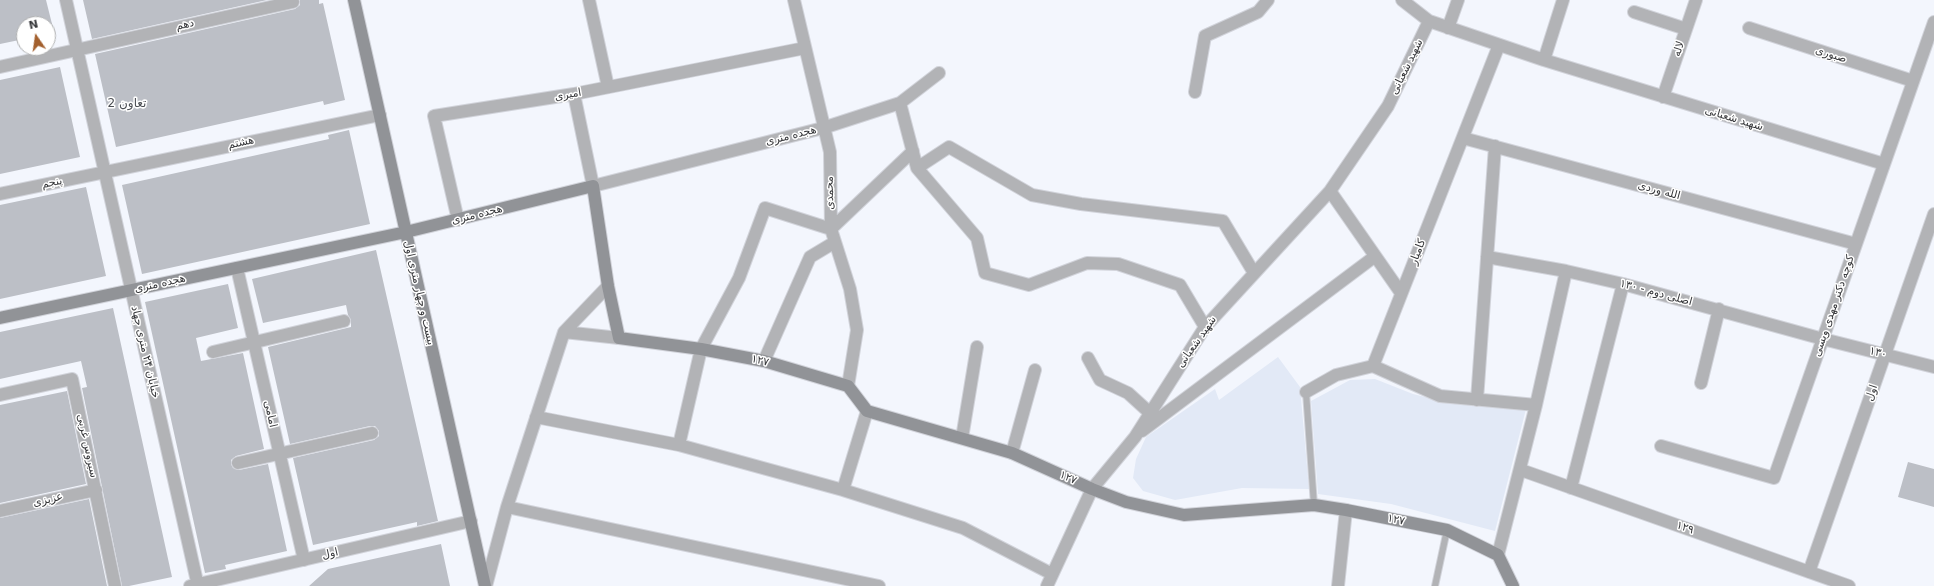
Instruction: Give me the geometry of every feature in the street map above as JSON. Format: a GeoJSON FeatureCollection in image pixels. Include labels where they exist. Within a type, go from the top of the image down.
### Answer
{"type":"FeatureCollection","features":[{"type":"Feature","properties":{"kind":"street","name":"خیابان ۲۴ متری جهاد"},"geometry":{"type":"LineString","coordinates":[[66,0],[195,586]]}},
{"type":"Feature","properties":{"kind":"street","name":"بیست و چهار متری اول"},"geometry":{"type":"LineString","coordinates":[[354,0],[486,586]]}},
{"type":"Feature","properties":{"kind":"street"},"geometry":{"type":"LineString","coordinates":[[589,0],[608,87]]}},
{"type":"Feature","properties":{"kind":"street","name":"محمدی"},"geometry":{"type":"LineString","coordinates":[[794,0],[823,128],[830,152],[831,229],[850,289],[857,330],[848,386]]}},
{"type":"Feature","properties":{"kind":"street"},"geometry":{"type":"LineString","coordinates":[[1195,92],[1205,36],[1258,12],[1268,0]]}},
{"type":"Feature","properties":{"kind":"street"},"geometry":{"type":"LineString","coordinates":[[1402,0],[1429,21]]}},
{"type":"Feature","properties":{"kind":"street"},"geometry":{"type":"LineString","coordinates":[[1448,28],[1458,0]]}},
{"type":"Feature","properties":{"kind":"street"},"geometry":{"type":"LineString","coordinates":[[1544,60],[1563,0]]}},
{"type":"Feature","properties":{"kind":"street","name":"لاله"},"geometry":{"type":"LineString","coordinates":[[1663,97],[1696,0]]}},
{"type":"Feature","properties":{"kind":"street","name":"دهم"},"geometry":{"type":"LineString","coordinates":[[0,66],[293,2]]}},
{"type":"Feature","properties":{"kind":"street"},"geometry":{"type":"LineString","coordinates":[[1634,12],[1686,29]]}},
{"type":"Feature","properties":{"kind":"street","name":"شهید شعبانی"},"geometry":{"type":"LineString","coordinates":[[1047,586],[1092,489],[1135,437],[1205,327],[1330,191],[1388,106],[1429,21],[1544,60],[1884,164]]}},
{"type":"Feature","properties":{"kind":"street","name":"کوچه دکتر مهدی ویسی"},"geometry":{"type":"LineString","coordinates":[[1661,446],[1774,478],[1913,81],[1929,51],[1934,22]]}},
{"type":"Feature","properties":{"kind":"street","name":"صبوری"},"geometry":{"type":"LineString","coordinates":[[1749,28],[1913,81]]}},
{"type":"Feature","properties":{"kind":"street","name":"کامیار"},"geometry":{"type":"LineString","coordinates":[[1372,366],[1499,45]]}},
{"type":"Feature","properties":{"kind":"street","name":"امیری"},"geometry":{"type":"LineString","coordinates":[[458,220],[434,116],[574,94],[805,48]]}},
{"type":"Feature","properties":{"kind":"street","name":"هجده متری"},"geometry":{"type":"LineString","coordinates":[[0,318],[458,220],[823,128],[900,103],[939,73]]}},
{"type":"Feature","properties":{"kind":"street"},"geometry":{"type":"LineString","coordinates":[[564,332],[619,338],[608,286],[593,186],[574,94]]}},
{"type":"Feature","properties":{"kind":"street"},"geometry":{"type":"LineString","coordinates":[[900,103],[917,168],[978,238],[984,273],[1029,286],[1088,263],[1118,264],[1180,285],[1205,327]]}},
{"type":"Feature","properties":{"kind":"street","name":"هشتم"},"geometry":{"type":"LineString","coordinates":[[103,172],[380,115]]}},
{"type":"Feature","properties":{"kind":"street","name":"الله وردی"},"geometry":{"type":"LineString","coordinates":[[1463,138],[1856,244]]}},
{"type":"Feature","properties":{"kind":"street"},"geometry":{"type":"LineString","coordinates":[[1477,400],[1495,146]]}},
{"type":"Feature","properties":{"kind":"street"},"geometry":{"type":"LineString","coordinates":[[917,168],[949,147],[1032,195],[1081,204],[1223,221],[1254,273]]}},
{"type":"Feature","properties":{"kind":"street"},"geometry":{"type":"LineString","coordinates":[[680,444],[701,349],[739,278],[766,208],[831,229],[913,151]]}},
{"type":"Feature","properties":{"kind":"street","name":"پنجم"},"geometry":{"type":"LineString","coordinates":[[0,194],[103,172]]}},
{"type":"Feature","properties":{"kind":"street"},"geometry":{"type":"LineString","coordinates":[[1330,191],[1401,293]]}},
{"type":"Feature","properties":{"kind":"street","name":"اول"},"geometry":{"type":"LineString","coordinates":[[1809,572],[1934,214]]}},
{"type":"Feature","properties":{"kind":"street"},"geometry":{"type":"LineString","coordinates":[[764,361],[810,257],[835,242]]}},
{"type":"Feature","properties":{"kind":"street"},"geometry":{"type":"LineString","coordinates":[[1135,437],[1374,256]]}},
{"type":"Feature","properties":{"kind":"street","name":"اصلی دوم - ۱۳۰"},"geometry":{"type":"LineString","coordinates":[[1487,257],[1566,271],[1623,284],[1719,309],[1822,339]]}},
{"type":"Feature","properties":{"kind":"street","name":"امامی"},"geometry":{"type":"LineString","coordinates":[[237,268],[304,560]]}},
{"type":"Feature","properties":{"kind":"street"},"geometry":{"type":"LineString","coordinates":[[1513,586],[1498,555],[1521,470],[1566,271]]}},
{"type":"Feature","properties":{"kind":"street"},"geometry":{"type":"LineString","coordinates":[[1571,488],[1623,284]]}},
{"type":"Feature","properties":{"kind":"street"},"geometry":{"type":"LineString","coordinates":[[486,586],[507,506],[564,332],[608,286]]}},
{"type":"Feature","properties":{"kind":"street"},"geometry":{"type":"LineString","coordinates":[[1701,383],[1719,309]]}},
{"type":"Feature","properties":{"kind":"street"},"geometry":{"type":"LineString","coordinates":[[213,352],[344,321]]}},
{"type":"Feature","properties":{"kind":"street","name":"۱۲۷"},"geometry":{"type":"LineString","coordinates":[[619,338],[701,349],[764,361],[848,386]]}},
{"type":"Feature","properties":{"kind":"street","name":"۱۳۰"},"geometry":{"type":"LineString","coordinates":[[1822,339],[1934,367]]}},
{"type":"Feature","properties":{"kind":"street"},"geometry":{"type":"LineString","coordinates":[[962,438],[977,347]]}},
{"type":"Feature","properties":{"kind":"street"},"geometry":{"type":"LineString","coordinates":[[1088,358],[1100,380],[1128,393],[1150,413]]}},
{"type":"Feature","properties":{"kind":"street"},"geometry":{"type":"LineString","coordinates":[[1306,392],[1336,375],[1372,366],[1440,396],[1536,405]]}},
{"type":"Feature","properties":{"kind":"street"},"geometry":{"type":"LineString","coordinates":[[1012,453],[1035,370]]}},
{"type":"Feature","properties":{"kind":"street","name":"سیروس غربی"},"geometry":{"type":"LineString","coordinates":[[0,395],[72,379],[115,586]]}},
{"type":"Feature","properties":{"kind":"street"},"geometry":{"type":"LineString","coordinates":[[843,490],[867,411],[848,386]]}},
{"type":"Feature","properties":{"kind":"street","name":"۱۲۷"},"geometry":{"type":"LineString","coordinates":[[867,411],[1012,453],[1092,489],[1126,502],[1184,515],[1314,506],[1346,510],[1447,530],[1498,555]]}},
{"type":"Feature","properties":{"kind":"street"},"geometry":{"type":"LineString","coordinates":[[536,417],[680,444],[843,490],[963,528],[1052,574]]}},
{"type":"Feature","properties":{"kind":"street"},"geometry":{"type":"LineString","coordinates":[[238,463],[372,433]]}},
{"type":"Feature","properties":{"kind":"street","name":"۱۲۹"},"geometry":{"type":"LineString","coordinates":[[1521,470],[1849,586]]}},
{"type":"Feature","properties":{"kind":"street","name":"عزیزی"},"geometry":{"type":"LineString","coordinates":[[0,511],[96,490]]}},
{"type":"Feature","properties":{"kind":"street"},"geometry":{"type":"LineString","coordinates":[[507,506],[879,586]]}},
{"type":"Feature","properties":{"kind":"street"},"geometry":{"type":"LineString","coordinates":[[1338,586],[1346,510]]}},
{"type":"Feature","properties":{"kind":"street","name":"اول"},"geometry":{"type":"LineString","coordinates":[[195,586],[471,522]]}},
{"type":"Feature","properties":{"kind":"lane"},"geometry":{"type":"LineString","coordinates":[[1306,392],[1314,506]]}},
{"type":"Feature","properties":{"kind":"lane"},"geometry":{"type":"LineString","coordinates":[[1435,586],[1447,530]]}},
{"type":"Feature","properties":{"kind":"shaded area"},"geometry":{"type":"Polygon","coordinates":[[[1278,357],[1300,387],[1309,489],[1242,488],[1175,500],[1143,491],[1133,478],[1136,459],[1146,437],[1215,389],[1219,400],[1278,357]]]}},
{"type":"Feature","properties":{"kind":"shaded area"},"geometry":{"type":"Polygon","coordinates":[[[1375,379],[1413,394],[1450,403],[1526,409],[1495,531],[1391,504],[1318,494],[1311,401],[1350,380],[1375,379]]]}},
{"type":"Feature","properties":{"kind":"building"},"geometry":{"type":"Polygon","coordinates":[[[0,0],[46,0],[50,16],[16,16],[16,41],[0,44],[0,0]]]}},
{"type":"Feature","properties":{"kind":"building"},"geometry":{"type":"Polygon","coordinates":[[[83,0],[267,0],[92,39],[83,0]]]}},
{"type":"Feature","properties":{"kind":"building"},"geometry":{"type":"Polygon","coordinates":[[[300,0],[319,0],[319,4],[323,3],[345,100],[324,105],[323,101],[116,147],[95,54],[295,9],[300,5],[300,0]]]}},
{"type":"Feature","properties":{"kind":"building"},"geometry":{"type":"Polygon","coordinates":[[[60,67],[80,157],[0,174],[0,80],[60,67]]]}},
{"type":"Feature","properties":{"kind":"building"},"geometry":{"type":"Polygon","coordinates":[[[349,130],[370,224],[142,274],[122,185],[329,139],[328,135],[349,130]]]}},
{"type":"Feature","properties":{"kind":"building"},"geometry":{"type":"Polygon","coordinates":[[[86,187],[106,276],[0,299],[0,205],[86,187]]]}},
{"type":"Feature","properties":{"kind":"building"},"geometry":{"type":"Polygon","coordinates":[[[376,250],[438,521],[417,526],[417,522],[313,545],[293,458],[374,440],[379,436],[379,431],[375,426],[370,426],[290,444],[268,347],[351,327],[351,320],[348,315],[346,305],[263,323],[252,279],[376,250]]]}},
{"type":"Feature","properties":{"kind":"building"},"geometry":{"type":"Polygon","coordinates":[[[228,284],[238,328],[196,338],[201,361],[243,353],[264,449],[236,456],[231,460],[231,464],[233,468],[239,470],[268,464],[287,551],[225,565],[226,569],[205,573],[145,302],[228,284]]]}},
{"type":"Feature","properties":{"kind":"building"},"geometry":{"type":"Polygon","coordinates":[[[113,308],[172,577],[129,586],[122,586],[82,388],[87,387],[81,361],[0,379],[0,332],[113,308]]]}},
{"type":"Feature","properties":{"kind":"building"},"geometry":{"type":"Polygon","coordinates":[[[67,391],[86,484],[0,503],[0,405],[67,391]]]}},
{"type":"Feature","properties":{"kind":"building"},"geometry":{"type":"Polygon","coordinates":[[[1908,462],[1934,469],[1934,507],[1898,497],[1908,462]]]}},
{"type":"Feature","properties":{"kind":"building"},"geometry":{"type":"Polygon","coordinates":[[[89,499],[107,586],[0,586],[0,518],[89,499]]]}},
{"type":"Feature","properties":{"kind":"building"},"geometry":{"type":"Polygon","coordinates":[[[441,544],[450,586],[309,586],[328,569],[441,544]]]}},
{"type":"Feature","properties":{"kind":"district","name":"تعاون 2"},"geometry":{"type":"Point","coordinates":[127,104]}}]}
